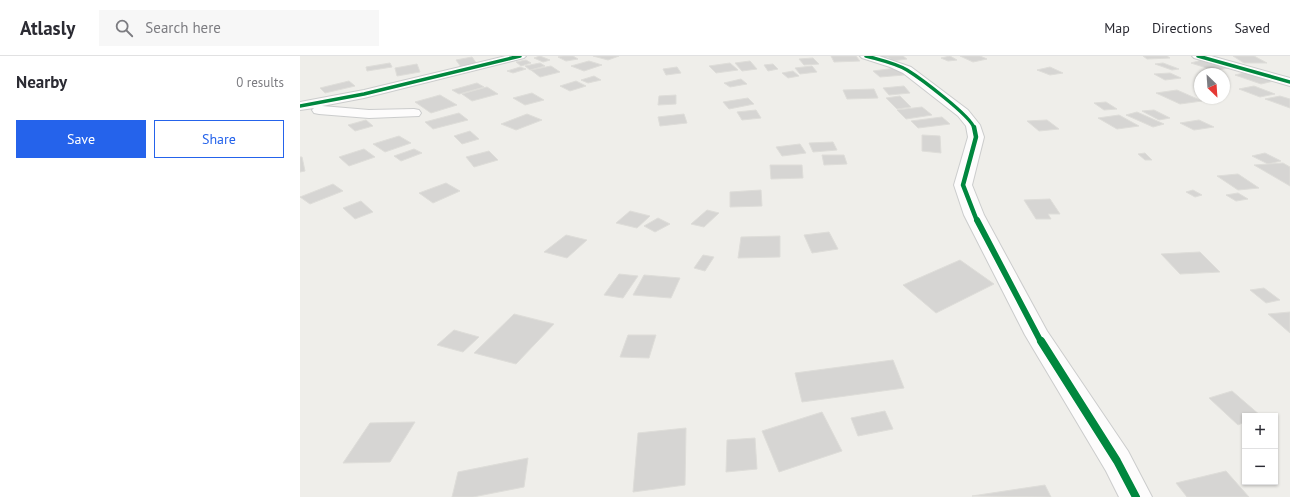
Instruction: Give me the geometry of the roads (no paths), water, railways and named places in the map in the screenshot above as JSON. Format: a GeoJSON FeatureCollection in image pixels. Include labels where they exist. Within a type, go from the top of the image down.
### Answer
{"type":"FeatureCollection","features":[{"type":"Feature","properties":{"kind":"street"},"geometry":{"type":"LineString","coordinates":[[300,108],[520,56]]}},
{"type":"Feature","properties":{"kind":"street"},"geometry":{"type":"LineString","coordinates":[[866,56],[894,64],[907,70],[963,113],[974,125],[976,137],[963,185],[974,215],[1037,335],[1117,460],[1136,497]]}},
{"type":"Feature","properties":{"kind":"street"},"geometry":{"type":"LineString","coordinates":[[1198,56],[1290,82]]}},
{"type":"Feature","properties":{"kind":"street"},"geometry":{"type":"LineString","coordinates":[[300,108],[368,114],[414,113]]}}]}
